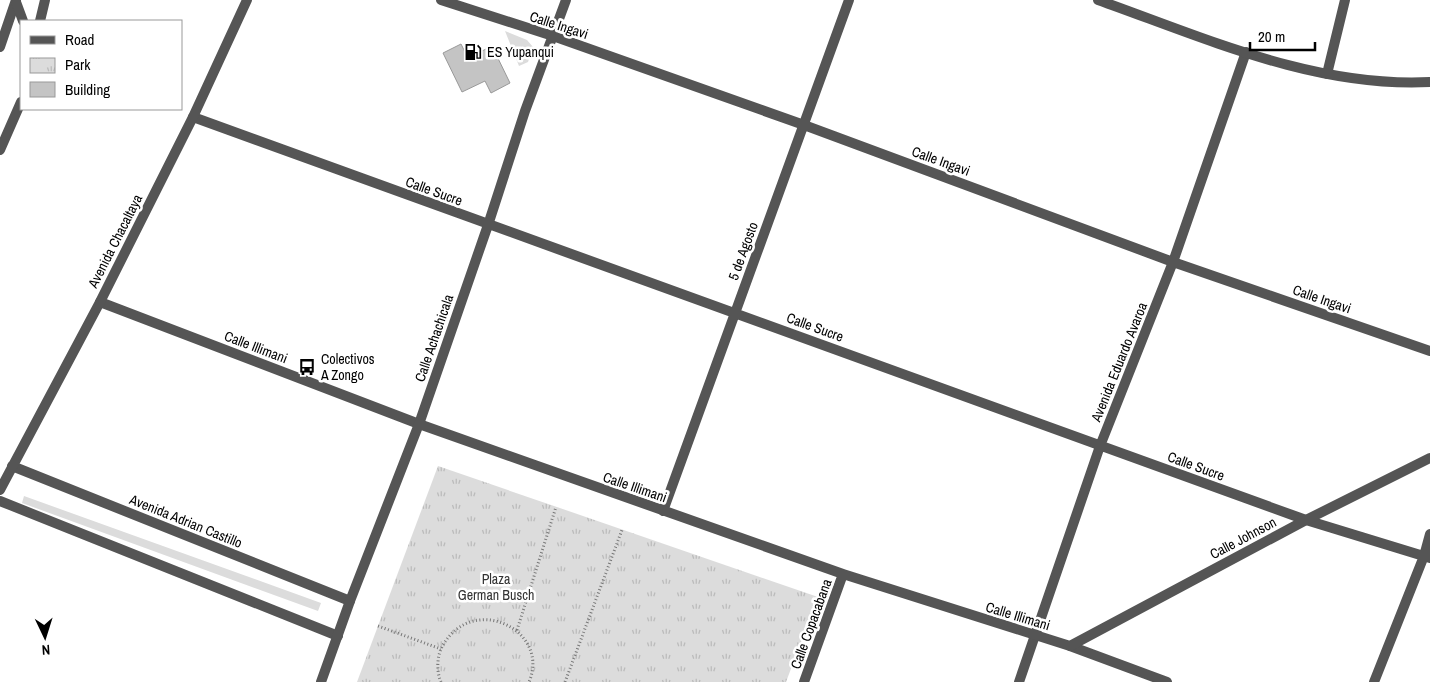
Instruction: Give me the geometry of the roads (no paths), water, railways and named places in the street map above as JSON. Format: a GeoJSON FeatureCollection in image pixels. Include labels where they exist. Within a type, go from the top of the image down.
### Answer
{"type":"FeatureCollection","features":[{"type":"Feature","properties":{"kind":"street"},"geometry":{"type":"LineString","coordinates":[[40,20],[45,0]]}},
{"type":"Feature","properties":{"kind":"street","name":"Avenida Chacaltaya"},"geometry":{"type":"LineString","coordinates":[[0,490],[100,302],[193,117],[247,0]]}},
{"type":"Feature","properties":{"kind":"street","name":"Calle Ingavi"},"geometry":{"type":"LineString","coordinates":[[442,0],[474,12],[553,36],[804,125],[1173,262],[1430,351]]}},
{"type":"Feature","properties":{"kind":"street","name":"Calle Achachicala"},"geometry":{"type":"LineString","coordinates":[[322,682],[350,601],[419,424],[488,225],[525,111],[566,0]]}},
{"type":"Feature","properties":{"kind":"street","name":"5 de Agosto"},"geometry":{"type":"LineString","coordinates":[[663,511],[849,0]]}},
{"type":"Feature","properties":{"kind":"street"},"geometry":{"type":"LineString","coordinates":[[1098,0],[1284,64],[1327,74],[1378,80],[1430,82]]}},
{"type":"Feature","properties":{"kind":"street"},"geometry":{"type":"LineString","coordinates":[[1327,74],[1344,0]]}},
{"type":"Feature","properties":{"kind":"street"},"geometry":{"type":"LineString","coordinates":[[16,1],[23,20]]}},
{"type":"Feature","properties":{"kind":"street"},"geometry":{"type":"LineString","coordinates":[[0,47],[16,1]]}},
{"type":"Feature","properties":{"kind":"street","name":"Avenida Eduardo Avaroa"},"geometry":{"type":"LineString","coordinates":[[1019,682],[1100,446],[1173,262],[1246,52]]}},
{"type":"Feature","properties":{"kind":"street"},"geometry":{"type":"LineString","coordinates":[[0,150],[20,104]]}},
{"type":"Feature","properties":{"kind":"street","name":"Calle Sucre"},"geometry":{"type":"LineString","coordinates":[[193,117],[488,225],[736,312],[1306,520],[1427,557]]}},
{"type":"Feature","properties":{"kind":"street","name":"Calle Illimani"},"geometry":{"type":"LineString","coordinates":[[100,302],[419,424],[663,511],[843,574],[1070,646],[1167,682]]}},
{"type":"Feature","properties":{"kind":"street","name":"Calle Johnson"},"geometry":{"type":"LineString","coordinates":[[1070,646],[1306,520],[1430,458]]}},
{"type":"Feature","properties":{"kind":"street","name":"Avenida Adrian Castillo"},"geometry":{"type":"LineString","coordinates":[[12,466],[350,601]]}},
{"type":"Feature","properties":{"kind":"street"},"geometry":{"type":"LineString","coordinates":[[0,501],[338,636]]}},
{"type":"Feature","properties":{"kind":"street"},"geometry":{"type":"LineString","coordinates":[[1374,682],[1427,557],[1430,534]]}},
{"type":"Feature","properties":{"kind":"street","name":"Calle Copacabana"},"geometry":{"type":"LineString","coordinates":[[804,682],[843,574]]}},
{"type":"Feature","properties":{"kind":"place","name":"ES Yupanqui"},"geometry":{"type":"Point","coordinates":[473,52]}},
{"type":"Feature","properties":{"kind":"place","name":"Colectivos A Zongo"},"geometry":{"type":"Point","coordinates":[307,367]}},
{"type":"Feature","properties":{"kind":"park label","name":"Plaza German Busch"},"geometry":{"type":"Point","coordinates":[496,588]}}]}
